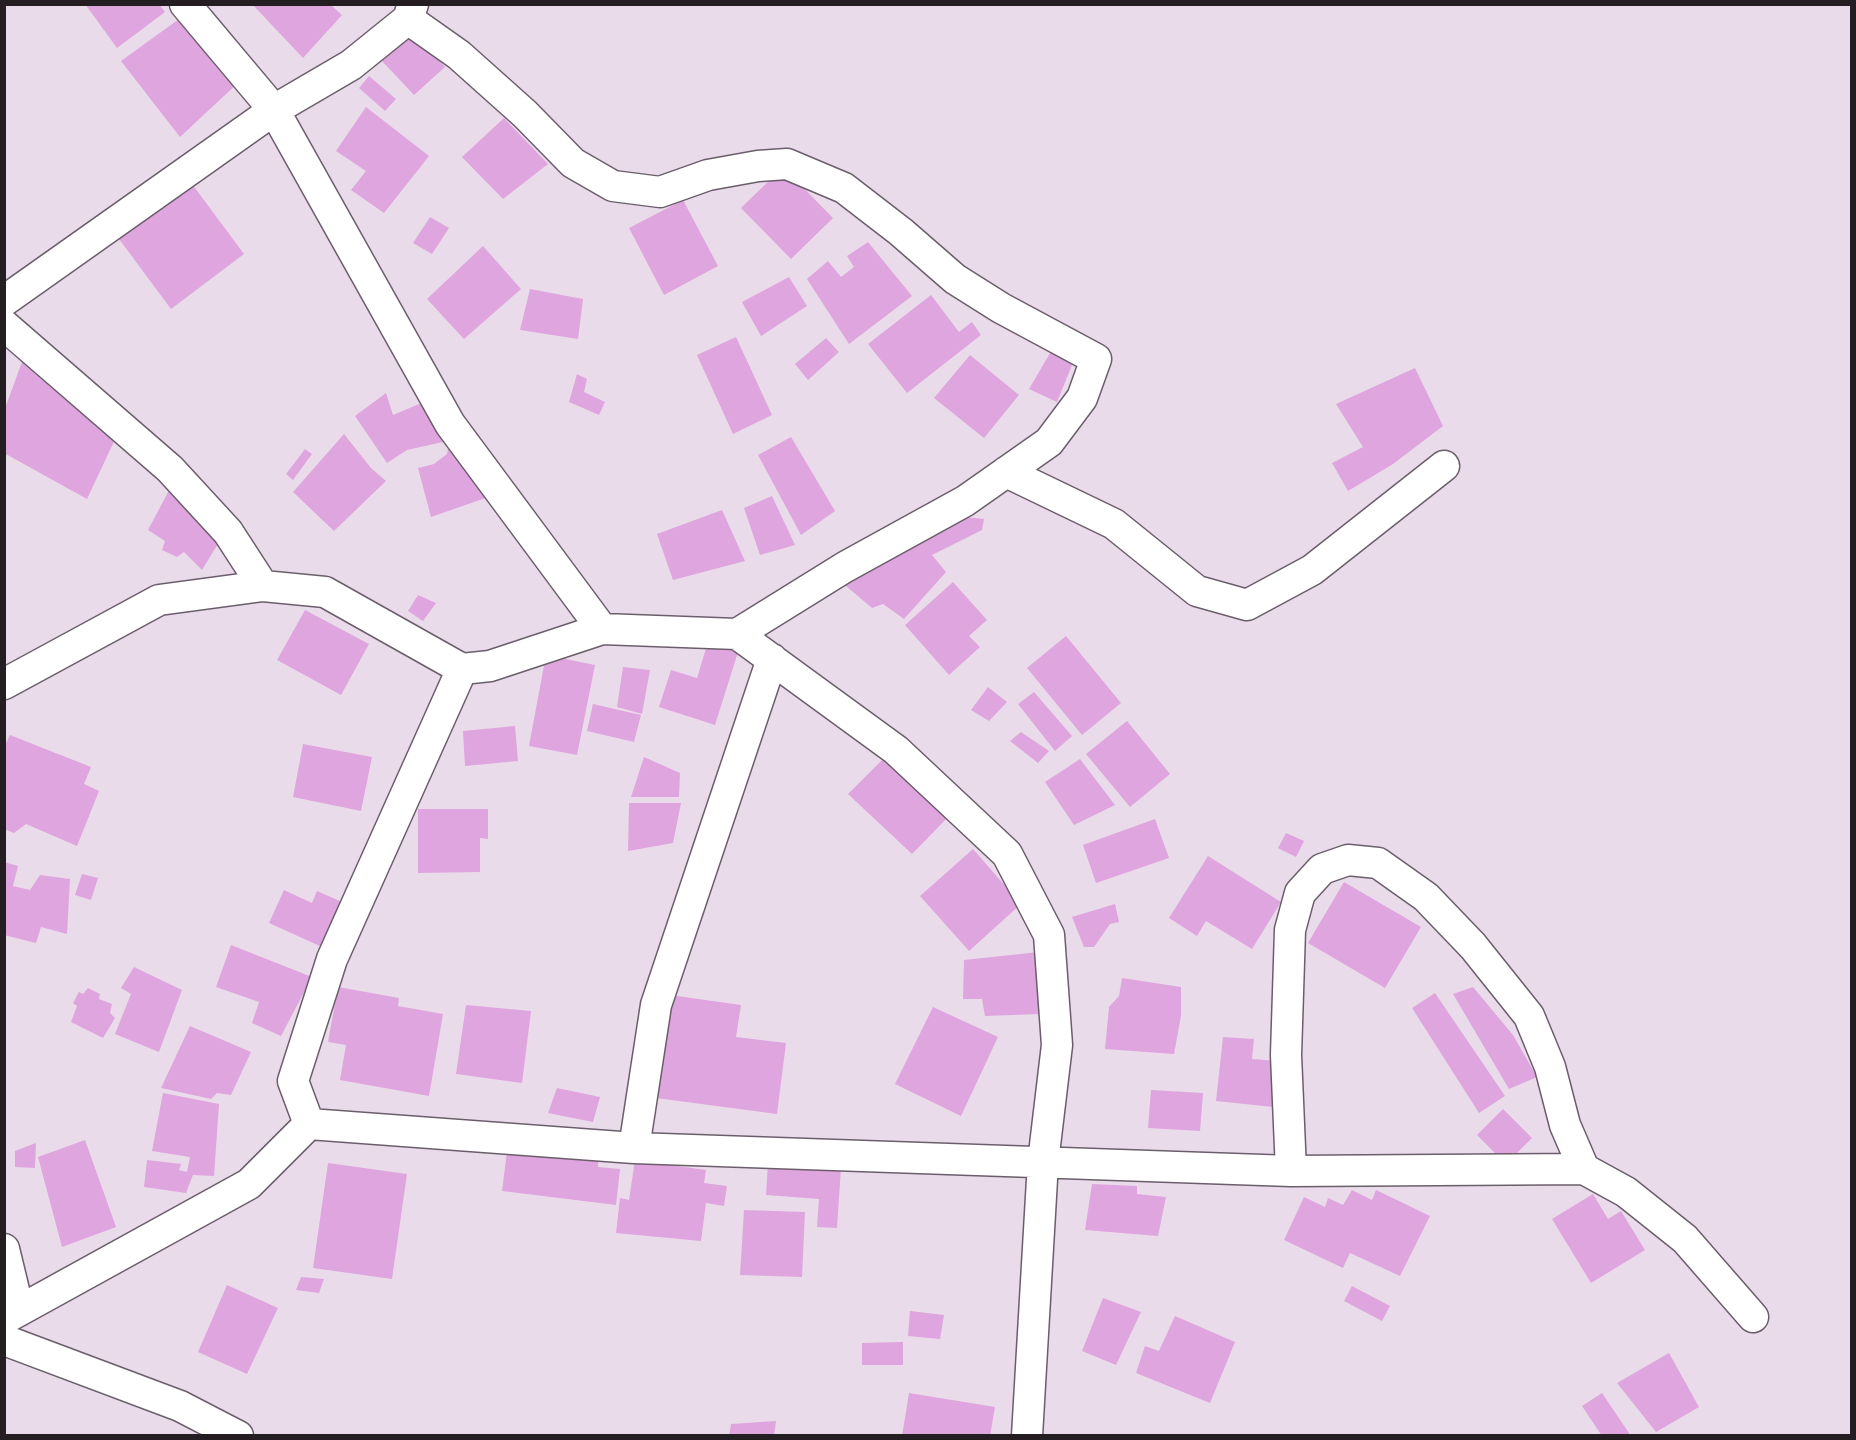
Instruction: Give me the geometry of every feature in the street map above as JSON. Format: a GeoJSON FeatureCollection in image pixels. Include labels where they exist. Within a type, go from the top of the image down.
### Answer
{"type":"FeatureCollection","features":[{"type":"Feature","properties":{"kind":"street"},"geometry":{"type":"LineString","coordinates":[[185,4],[274,110],[450,424],[602,629]]}},
{"type":"Feature","properties":{"kind":"street"},"geometry":{"type":"LineString","coordinates":[[4,301],[274,110],[351,65],[411,12],[525,114],[573,163],[613,186],[660,192],[708,175],[787,164],[844,188],[901,232],[955,279],[1001,308],[1096,359],[1082,398],[1049,442],[965,501],[845,567],[737,633],[602,629],[490,666],[462,669],[325,592],[263,586],[159,600],[4,684]]}},
{"type":"Feature","properties":{"kind":"street"},"geometry":{"type":"LineString","coordinates":[[4,325],[170,469],[228,532],[263,586]]}},
{"type":"Feature","properties":{"kind":"street"},"geometry":{"type":"LineString","coordinates":[[1006,472],[1114,524],[1197,591],[1247,605],[1312,570],[1444,466]]}},
{"type":"Feature","properties":{"kind":"street"},"geometry":{"type":"LineString","coordinates":[[737,633],[896,750],[1007,854],[1049,935],[1057,1045],[1043,1162],[1027,1436]]}},
{"type":"Feature","properties":{"kind":"street"},"geometry":{"type":"LineString","coordinates":[[634,1148],[656,1005],[772,659]]}},
{"type":"Feature","properties":{"kind":"street"},"geometry":{"type":"LineString","coordinates":[[309,1124],[293,1081],[332,958],[462,669]]}},
{"type":"Feature","properties":{"kind":"street"},"geometry":{"type":"LineString","coordinates":[[1291,1171],[1286,1055],[1290,930],[1300,893],[1322,869],[1348,860],[1378,863],[1426,897],[1473,946],[1529,1016],[1550,1067],[1565,1125],[1584,1169]]}},
{"type":"Feature","properties":{"kind":"street"},"geometry":{"type":"LineString","coordinates":[[4,1250],[12,1315],[249,1184],[309,1124],[634,1148],[1291,1171],[1584,1169],[1626,1192],[1685,1239],[1753,1317]]}},
{"type":"Feature","properties":{"kind":"street"},"geometry":{"type":"LineString","coordinates":[[4,1340],[180,1406],[238,1436]]}},
{"type":"Feature","properties":{"kind":"building"},"geometry":{"type":"Polygon","coordinates":[[[85,4],[159,4],[165,12],[117,48],[85,4]]]}},
{"type":"Feature","properties":{"kind":"building"},"geometry":{"type":"Polygon","coordinates":[[[252,4],[330,4],[342,15],[303,58],[252,4]]]}},
{"type":"Feature","properties":{"kind":"building"},"geometry":{"type":"Polygon","coordinates":[[[186,14],[240,81],[180,137],[121,61],[186,14]]]}},
{"type":"Feature","properties":{"kind":"building"},"geometry":{"type":"Polygon","coordinates":[[[410,31],[445,67],[414,95],[382,61],[410,31]]]}},
{"type":"Feature","properties":{"kind":"building"},"geometry":{"type":"Polygon","coordinates":[[[369,76],[396,99],[385,111],[359,88],[369,76]]]}},
{"type":"Feature","properties":{"kind":"building"},"geometry":{"type":"Polygon","coordinates":[[[366,107],[429,156],[384,213],[351,190],[366,171],[336,151],[366,107]]]}},
{"type":"Feature","properties":{"kind":"building"},"geometry":{"type":"Polygon","coordinates":[[[504,118],[548,164],[503,199],[462,157],[504,118]]]}},
{"type":"Feature","properties":{"kind":"building"},"geometry":{"type":"Polygon","coordinates":[[[783,167],[833,218],[791,259],[741,208],[783,167]]]}},
{"type":"Feature","properties":{"kind":"building"},"geometry":{"type":"Polygon","coordinates":[[[192,184],[244,254],[171,309],[119,239],[192,184]]]}},
{"type":"Feature","properties":{"kind":"building"},"geometry":{"type":"Polygon","coordinates":[[[683,200],[718,266],[664,295],[629,228],[683,200]]]}},
{"type":"Feature","properties":{"kind":"building"},"geometry":{"type":"Polygon","coordinates":[[[430,217],[449,228],[432,254],[413,243],[430,217]]]}},
{"type":"Feature","properties":{"kind":"building"},"geometry":{"type":"Polygon","coordinates":[[[868,242],[912,296],[849,344],[807,279],[828,261],[841,277],[854,267],[847,256],[868,242]]]}},
{"type":"Feature","properties":{"kind":"building"},"geometry":{"type":"Polygon","coordinates":[[[483,246],[521,289],[464,339],[427,299],[483,246]]]}},
{"type":"Feature","properties":{"kind":"building"},"geometry":{"type":"Polygon","coordinates":[[[789,277],[807,306],[761,336],[742,302],[789,277]]]}},
{"type":"Feature","properties":{"kind":"building"},"geometry":{"type":"Polygon","coordinates":[[[530,289],[583,299],[578,339],[520,330],[530,289]]]}},
{"type":"Feature","properties":{"kind":"building"},"geometry":{"type":"Polygon","coordinates":[[[931,295],[959,332],[972,322],[981,335],[907,393],[868,344],[931,295]]]}},
{"type":"Feature","properties":{"kind":"building"},"geometry":{"type":"Polygon","coordinates":[[[736,337],[772,415],[733,434],[697,355],[736,337]]]}},
{"type":"Feature","properties":{"kind":"building"},"geometry":{"type":"Polygon","coordinates":[[[826,338],[839,352],[808,380],[795,364],[826,338]]]}},
{"type":"Feature","properties":{"kind":"building"},"geometry":{"type":"Polygon","coordinates":[[[1053,348],[1072,365],[1057,402],[1029,389],[1053,348]]]}},
{"type":"Feature","properties":{"kind":"building"},"geometry":{"type":"Polygon","coordinates":[[[26,351],[119,431],[87,499],[4,453],[4,411],[26,351]]]}},
{"type":"Feature","properties":{"kind":"building"},"geometry":{"type":"Polygon","coordinates":[[[970,355],[1019,395],[984,438],[934,398],[970,355]]]}},
{"type":"Feature","properties":{"kind":"building"},"geometry":{"type":"Polygon","coordinates":[[[1415,368],[1443,426],[1393,464],[1348,491],[1332,463],[1363,447],[1336,404],[1415,368]]]}},
{"type":"Feature","properties":{"kind":"building"},"geometry":{"type":"Polygon","coordinates":[[[577,374],[587,379],[584,392],[605,402],[599,415],[569,402],[577,374]]]}},
{"type":"Feature","properties":{"kind":"building"},"geometry":{"type":"Polygon","coordinates":[[[386,393],[393,415],[424,402],[443,442],[407,450],[387,463],[355,416],[386,393]]]}},
{"type":"Feature","properties":{"kind":"building"},"geometry":{"type":"Polygon","coordinates":[[[344,434],[371,468],[386,481],[334,531],[293,492],[344,434]]]}},
{"type":"Feature","properties":{"kind":"building"},"geometry":{"type":"Polygon","coordinates":[[[791,437],[835,511],[801,535],[758,455],[791,437]]]}},
{"type":"Feature","properties":{"kind":"building"},"geometry":{"type":"Polygon","coordinates":[[[449,444],[497,494],[431,517],[418,468],[434,464],[447,454],[449,444]]]}},
{"type":"Feature","properties":{"kind":"building"},"geometry":{"type":"Polygon","coordinates":[[[305,449],[312,454],[293,480],[286,474],[305,449]]]}},
{"type":"Feature","properties":{"kind":"building"},"geometry":{"type":"Polygon","coordinates":[[[175,479],[224,534],[202,570],[184,552],[177,557],[162,550],[165,541],[148,530],[175,479]]]}},
{"type":"Feature","properties":{"kind":"building"},"geometry":{"type":"Polygon","coordinates":[[[772,496],[795,545],[760,555],[744,508],[772,496]]]}},
{"type":"Feature","properties":{"kind":"building"},"geometry":{"type":"Polygon","coordinates":[[[722,510],[745,561],[673,580],[657,534],[722,510]]]}},
{"type":"Feature","properties":{"kind":"building"},"geometry":{"type":"Polygon","coordinates":[[[946,515],[984,519],[982,530],[932,555],[946,572],[904,619],[883,604],[872,608],[840,581],[946,515]]]}},
{"type":"Feature","properties":{"kind":"building"},"geometry":{"type":"Polygon","coordinates":[[[953,582],[987,620],[969,636],[980,647],[949,675],[905,625],[953,582]]]}},
{"type":"Feature","properties":{"kind":"building"},"geometry":{"type":"Polygon","coordinates":[[[418,595],[436,603],[423,621],[408,611],[418,595]]]}},
{"type":"Feature","properties":{"kind":"building"},"geometry":{"type":"Polygon","coordinates":[[[305,610],[369,644],[341,695],[277,660],[305,610]]]}},
{"type":"Feature","properties":{"kind":"building"},"geometry":{"type":"Polygon","coordinates":[[[1066,636],[1121,703],[1082,735],[1027,668],[1066,636]]]}},
{"type":"Feature","properties":{"kind":"building"},"geometry":{"type":"Polygon","coordinates":[[[708,642],[738,652],[715,725],[659,707],[671,670],[697,678],[708,642]]]}},
{"type":"Feature","properties":{"kind":"building"},"geometry":{"type":"Polygon","coordinates":[[[546,655],[595,665],[577,755],[529,746],[546,655]]]}},
{"type":"Feature","properties":{"kind":"building"},"geometry":{"type":"Polygon","coordinates":[[[623,667],[650,670],[642,714],[617,707],[623,667]]]}},
{"type":"Feature","properties":{"kind":"building"},"geometry":{"type":"Polygon","coordinates":[[[988,687],[1007,702],[989,721],[971,710],[988,687]]]}},
{"type":"Feature","properties":{"kind":"building"},"geometry":{"type":"Polygon","coordinates":[[[1034,692],[1072,736],[1055,751],[1018,704],[1034,692]]]}},
{"type":"Feature","properties":{"kind":"building"},"geometry":{"type":"Polygon","coordinates":[[[593,704],[641,715],[634,742],[587,731],[593,704]]]}},
{"type":"Feature","properties":{"kind":"building"},"geometry":{"type":"Polygon","coordinates":[[[1127,721],[1170,774],[1130,807],[1086,754],[1127,721]]]}},
{"type":"Feature","properties":{"kind":"building"},"geometry":{"type":"Polygon","coordinates":[[[515,726],[518,761],[465,766],[463,731],[515,726]]]}},
{"type":"Feature","properties":{"kind":"building"},"geometry":{"type":"Polygon","coordinates":[[[1021,732],[1049,751],[1038,763],[1010,741],[1021,732]]]}},
{"type":"Feature","properties":{"kind":"building"},"geometry":{"type":"Polygon","coordinates":[[[10,735],[91,767],[84,784],[99,791],[77,846],[26,824],[14,833],[4,829],[4,747],[10,735]]]}},
{"type":"Feature","properties":{"kind":"building"},"geometry":{"type":"Polygon","coordinates":[[[303,744],[372,757],[361,811],[293,797],[303,744]]]}},
{"type":"Feature","properties":{"kind":"building"},"geometry":{"type":"Polygon","coordinates":[[[887,755],[953,812],[912,854],[848,794],[887,755]]]}},
{"type":"Feature","properties":{"kind":"building"},"geometry":{"type":"Polygon","coordinates":[[[644,757],[680,773],[679,797],[631,797],[644,757]]]}},
{"type":"Feature","properties":{"kind":"building"},"geometry":{"type":"Polygon","coordinates":[[[1080,759],[1115,805],[1074,825],[1045,782],[1080,759]]]}},
{"type":"Feature","properties":{"kind":"building"},"geometry":{"type":"Polygon","coordinates":[[[629,803],[681,803],[673,843],[628,851],[629,803]]]}},
{"type":"Feature","properties":{"kind":"building"},"geometry":{"type":"Polygon","coordinates":[[[418,809],[488,809],[488,839],[480,838],[480,872],[418,873],[418,809]]]}},
{"type":"Feature","properties":{"kind":"building"},"geometry":{"type":"Polygon","coordinates":[[[1155,819],[1169,858],[1096,883],[1083,845],[1155,819]]]}},
{"type":"Feature","properties":{"kind":"building"},"geometry":{"type":"Polygon","coordinates":[[[1286,833],[1304,841],[1296,857],[1278,848],[1286,833]]]}},
{"type":"Feature","properties":{"kind":"building"},"geometry":{"type":"Polygon","coordinates":[[[973,849],[1021,904],[969,951],[920,896],[973,849]]]}},
{"type":"Feature","properties":{"kind":"building"},"geometry":{"type":"Polygon","coordinates":[[[1208,856],[1281,902],[1252,949],[1206,921],[1197,936],[1169,918],[1208,856]]]}},
{"type":"Feature","properties":{"kind":"building"},"geometry":{"type":"Polygon","coordinates":[[[4,862],[18,866],[13,886],[30,890],[40,875],[70,879],[67,934],[41,927],[36,943],[4,935],[4,862]]]}},
{"type":"Feature","properties":{"kind":"building"},"geometry":{"type":"Polygon","coordinates":[[[82,874],[98,878],[91,900],[75,895],[82,874]]]}},
{"type":"Feature","properties":{"kind":"building"},"geometry":{"type":"Polygon","coordinates":[[[1344,882],[1421,927],[1385,988],[1308,943],[1344,882]]]}},
{"type":"Feature","properties":{"kind":"building"},"geometry":{"type":"Polygon","coordinates":[[[284,890],[312,903],[317,891],[342,902],[322,947],[269,923],[284,890]]]}},
{"type":"Feature","properties":{"kind":"building"},"geometry":{"type":"Polygon","coordinates":[[[1115,904],[1119,922],[1110,924],[1094,947],[1084,947],[1072,917],[1115,904]]]}},
{"type":"Feature","properties":{"kind":"building"},"geometry":{"type":"Polygon","coordinates":[[[231,945],[312,977],[281,1036],[252,1023],[259,1002],[216,987],[231,945]]]}},
{"type":"Feature","properties":{"kind":"building"},"geometry":{"type":"Polygon","coordinates":[[[1039,952],[1041,1014],[985,1016],[982,999],[963,999],[964,960],[1039,952]]]}},
{"type":"Feature","properties":{"kind":"building"},"geometry":{"type":"Polygon","coordinates":[[[134,967],[182,990],[159,1052],[115,1034],[131,994],[121,988],[134,967]]]}},
{"type":"Feature","properties":{"kind":"building"},"geometry":{"type":"Polygon","coordinates":[[[1122,978],[1181,987],[1181,1016],[1174,1054],[1105,1049],[1109,1007],[1119,996],[1122,978]]]}},
{"type":"Feature","properties":{"kind":"building"},"geometry":{"type":"Polygon","coordinates":[[[338,987],[399,998],[398,1006],[443,1014],[429,1096],[340,1080],[346,1045],[328,1042],[338,987]]]}},
{"type":"Feature","properties":{"kind":"building"},"geometry":{"type":"Polygon","coordinates":[[[1473,987],[1513,1035],[1537,1077],[1509,1089],[1453,994],[1473,987]]]}},
{"type":"Feature","properties":{"kind":"building"},"geometry":{"type":"Polygon","coordinates":[[[88,988],[100,994],[99,999],[112,1004],[110,1013],[115,1018],[103,1038],[71,1022],[77,1006],[73,1003],[79,992],[83,994],[88,988]]]}},
{"type":"Feature","properties":{"kind":"building"},"geometry":{"type":"Polygon","coordinates":[[[1435,993],[1505,1096],[1479,1113],[1412,1008],[1435,993]]]}},
{"type":"Feature","properties":{"kind":"building"},"geometry":{"type":"Polygon","coordinates":[[[670,995],[741,1005],[736,1037],[786,1043],[777,1114],[656,1098],[670,995]]]}},
{"type":"Feature","properties":{"kind":"building"},"geometry":{"type":"Polygon","coordinates":[[[466,1005],[531,1011],[522,1083],[456,1074],[466,1005]]]}},
{"type":"Feature","properties":{"kind":"building"},"geometry":{"type":"Polygon","coordinates":[[[933,1007],[998,1037],[961,1116],[895,1084],[933,1007]]]}},
{"type":"Feature","properties":{"kind":"building"},"geometry":{"type":"Polygon","coordinates":[[[190,1026],[251,1052],[231,1095],[217,1093],[211,1099],[161,1088],[190,1026]]]}},
{"type":"Feature","properties":{"kind":"building"},"geometry":{"type":"Polygon","coordinates":[[[1223,1037],[1254,1039],[1252,1059],[1278,1061],[1273,1107],[1216,1101],[1223,1037]]]}},
{"type":"Feature","properties":{"kind":"building"},"geometry":{"type":"Polygon","coordinates":[[[557,1088],[600,1097],[593,1122],[548,1113],[557,1088]]]}},
{"type":"Feature","properties":{"kind":"building"},"geometry":{"type":"Polygon","coordinates":[[[1151,1090],[1203,1093],[1200,1131],[1148,1128],[1151,1090]]]}},
{"type":"Feature","properties":{"kind":"building"},"geometry":{"type":"Polygon","coordinates":[[[163,1093],[219,1104],[214,1176],[193,1175],[186,1193],[144,1187],[147,1160],[181,1164],[179,1170],[187,1172],[190,1157],[152,1151],[163,1093]]]}},
{"type":"Feature","properties":{"kind":"building"},"geometry":{"type":"Polygon","coordinates":[[[1503,1109],[1532,1138],[1506,1164],[1477,1135],[1503,1109]]]}},
{"type":"Feature","properties":{"kind":"building"},"geometry":{"type":"Polygon","coordinates":[[[85,1140],[116,1227],[62,1247],[38,1157],[85,1140]]]}},
{"type":"Feature","properties":{"kind":"building"},"geometry":{"type":"Polygon","coordinates":[[[36,1143],[35,1168],[15,1167],[15,1151],[36,1143]]]}},
{"type":"Feature","properties":{"kind":"building"},"geometry":{"type":"Polygon","coordinates":[[[508,1144],[599,1154],[598,1167],[620,1169],[616,1205],[502,1191],[508,1144]]]}},
{"type":"Feature","properties":{"kind":"building"},"geometry":{"type":"Polygon","coordinates":[[[635,1160],[706,1170],[704,1183],[727,1186],[724,1206],[706,1203],[701,1241],[616,1233],[620,1198],[629,1200],[635,1160]]]}},
{"type":"Feature","properties":{"kind":"building"},"geometry":{"type":"Polygon","coordinates":[[[328,1163],[407,1174],[392,1279],[313,1268],[328,1163]]]}},
{"type":"Feature","properties":{"kind":"building"},"geometry":{"type":"Polygon","coordinates":[[[768,1163],[841,1168],[837,1228],[817,1227],[819,1199],[766,1195],[768,1163]]]}},
{"type":"Feature","properties":{"kind":"building"},"geometry":{"type":"Polygon","coordinates":[[[1092,1184],[1137,1186],[1137,1194],[1166,1197],[1158,1236],[1085,1230],[1092,1184]]]}},
{"type":"Feature","properties":{"kind":"building"},"geometry":{"type":"Polygon","coordinates":[[[1352,1190],[1372,1200],[1376,1190],[1430,1216],[1400,1276],[1350,1253],[1343,1268],[1284,1240],[1304,1197],[1325,1207],[1328,1198],[1343,1205],[1352,1190]]]}},
{"type":"Feature","properties":{"kind":"building"},"geometry":{"type":"Polygon","coordinates":[[[1593,1194],[1608,1219],[1621,1211],[1645,1250],[1591,1283],[1552,1219],[1593,1194]]]}},
{"type":"Feature","properties":{"kind":"building"},"geometry":{"type":"Polygon","coordinates":[[[744,1210],[805,1212],[802,1277],[740,1275],[744,1210]]]}},
{"type":"Feature","properties":{"kind":"building"},"geometry":{"type":"Polygon","coordinates":[[[301,1277],[324,1279],[319,1293],[296,1290],[301,1277]]]}},
{"type":"Feature","properties":{"kind":"building"},"geometry":{"type":"Polygon","coordinates":[[[227,1285],[278,1308],[247,1374],[198,1352],[227,1285]]]}},
{"type":"Feature","properties":{"kind":"building"},"geometry":{"type":"Polygon","coordinates":[[[1352,1286],[1390,1306],[1382,1321],[1344,1301],[1352,1286]]]}},
{"type":"Feature","properties":{"kind":"building"},"geometry":{"type":"Polygon","coordinates":[[[1103,1298],[1141,1312],[1116,1365],[1082,1351],[1103,1298]]]}},
{"type":"Feature","properties":{"kind":"building"},"geometry":{"type":"Polygon","coordinates":[[[910,1311],[944,1315],[940,1339],[908,1336],[910,1311]]]}},
{"type":"Feature","properties":{"kind":"building"},"geometry":{"type":"Polygon","coordinates":[[[1175,1316],[1235,1342],[1210,1403],[1136,1373],[1145,1346],[1159,1351],[1175,1316]]]}},
{"type":"Feature","properties":{"kind":"building"},"geometry":{"type":"Polygon","coordinates":[[[903,1342],[903,1365],[862,1365],[862,1343],[903,1342]]]}},
{"type":"Feature","properties":{"kind":"building"},"geometry":{"type":"Polygon","coordinates":[[[1669,1353],[1699,1407],[1656,1432],[1617,1383],[1669,1353]]]}},
{"type":"Feature","properties":{"kind":"building"},"geometry":{"type":"Polygon","coordinates":[[[909,1393],[995,1407],[990,1436],[902,1436],[909,1393]]]}},
{"type":"Feature","properties":{"kind":"building"},"geometry":{"type":"Polygon","coordinates":[[[1602,1393],[1631,1436],[1602,1436],[1582,1406],[1602,1393]]]}},
{"type":"Feature","properties":{"kind":"building"},"geometry":{"type":"Polygon","coordinates":[[[776,1421],[774,1436],[729,1436],[731,1424],[776,1421]]]}}]}
